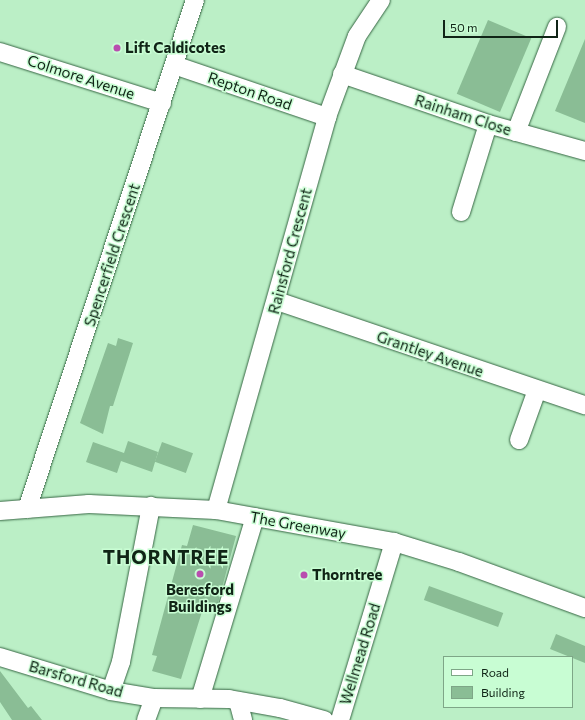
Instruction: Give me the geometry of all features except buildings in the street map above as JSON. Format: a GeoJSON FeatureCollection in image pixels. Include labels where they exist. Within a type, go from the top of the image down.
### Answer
{"type":"FeatureCollection","features":[{"type":"Feature","properties":{"kind":"street","name":"Spencerfield Crescent"},"geometry":{"type":"LineString","coordinates":[[27,509],[195,0]]}},
{"type":"Feature","properties":{"kind":"street","name":"Rainsford Crescent"},"geometry":{"type":"LineString","coordinates":[[216,510],[277,301],[327,117],[357,36],[381,0]]}},
{"type":"Feature","properties":{"kind":"street"},"geometry":{"type":"LineString","coordinates":[[516,132],[557,27]]}},
{"type":"Feature","properties":{"kind":"street","name":"Colmore Avenue"},"geometry":{"type":"LineString","coordinates":[[0,52],[162,103]]}},
{"type":"Feature","properties":{"kind":"street","name":"Repton Road"},"geometry":{"type":"LineString","coordinates":[[174,65],[327,117]]}},
{"type":"Feature","properties":{"kind":"street","name":"Rainham Close"},"geometry":{"type":"LineString","coordinates":[[342,74],[488,124],[585,151]]}},
{"type":"Feature","properties":{"kind":"street"},"geometry":{"type":"LineString","coordinates":[[460,212],[488,124]]}},
{"type":"Feature","properties":{"kind":"street","name":"Grantley Avenue"},"geometry":{"type":"LineString","coordinates":[[277,301],[585,405]]}},
{"type":"Feature","properties":{"kind":"street"},"geometry":{"type":"LineString","coordinates":[[519,440],[537,390]]}},
{"type":"Feature","properties":{"kind":"street","name":"The Greenway"},"geometry":{"type":"LineString","coordinates":[[0,511],[89,504],[216,510],[394,542],[459,562],[585,608]]}},
{"type":"Feature","properties":{"kind":"street"},"geometry":{"type":"LineString","coordinates":[[111,690],[121,662],[151,506]]}},
{"type":"Feature","properties":{"kind":"street"},"geometry":{"type":"LineString","coordinates":[[200,698],[255,517]]}},
{"type":"Feature","properties":{"kind":"street","name":"Wellmead Road"},"geometry":{"type":"LineString","coordinates":[[340,720],[394,542]]}},
{"type":"Feature","properties":{"kind":"street","name":"Barsford Road"},"geometry":{"type":"LineString","coordinates":[[0,657],[111,690],[154,698],[200,698],[238,701],[280,708],[324,720]]}},
{"type":"Feature","properties":{"kind":"street"},"geometry":{"type":"LineString","coordinates":[[146,720],[154,698]]}},
{"type":"Feature","properties":{"kind":"street"},"geometry":{"type":"LineString","coordinates":[[238,701],[243,720]]}},
{"type":"Feature","properties":{"kind":"place","name":"Lift Caldicotes"},"geometry":{"type":"Point","coordinates":[117,48]}},
{"type":"Feature","properties":{"kind":"place","name":"Beresford Buildings"},"geometry":{"type":"Point","coordinates":[200,574]}},
{"type":"Feature","properties":{"kind":"place","name":"Thorntree"},"geometry":{"type":"Point","coordinates":[304,575]}},
{"type":"Feature","properties":{"kind":"district","name":"THORNTREE"},"geometry":{"type":"Point","coordinates":[166,557]}}]}
